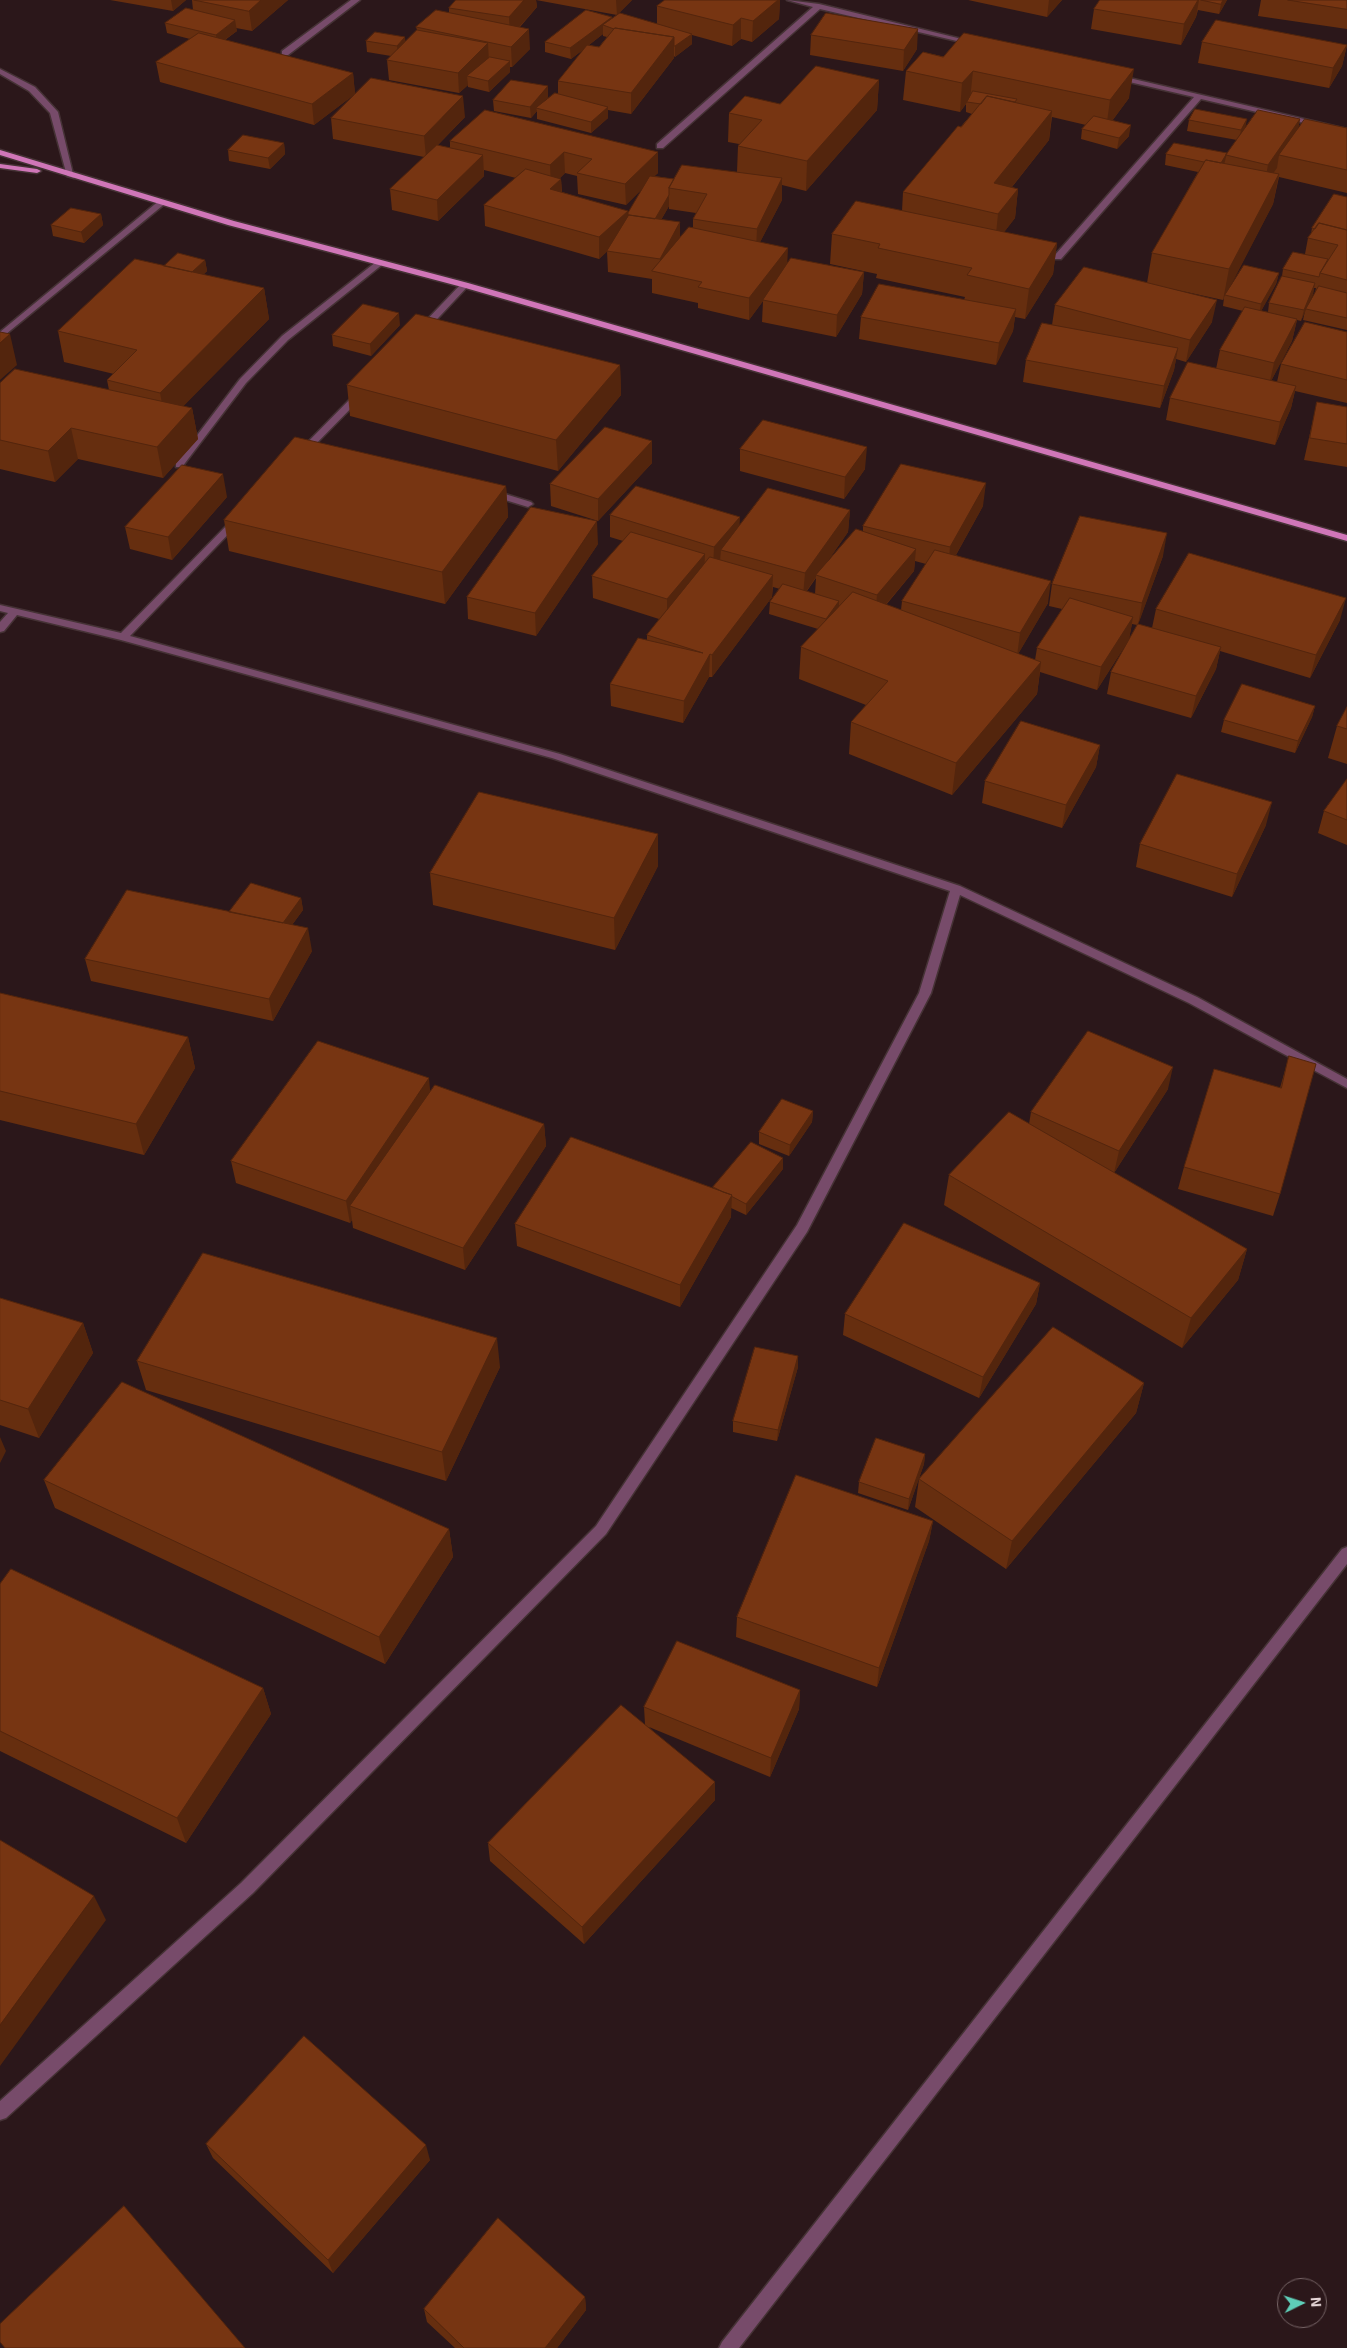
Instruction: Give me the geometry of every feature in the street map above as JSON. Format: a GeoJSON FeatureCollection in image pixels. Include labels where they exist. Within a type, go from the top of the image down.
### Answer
{"type":"FeatureCollection","features":[{"type":"Feature","properties":{"kind":"main road"},"geometry":{"type":"LineString","coordinates":[[0,152],[70,176],[379,264],[465,285],[1347,538]]}},
{"type":"Feature","properties":{"kind":"main road"},"geometry":{"type":"LineString","coordinates":[[0,166],[70,176]]}},
{"type":"Feature","properties":{"kind":"street"},"geometry":{"type":"LineString","coordinates":[[285,53],[356,0]]}},
{"type":"Feature","properties":{"kind":"street"},"geometry":{"type":"LineString","coordinates":[[792,0],[984,46]]}},
{"type":"Feature","properties":{"kind":"street"},"geometry":{"type":"LineString","coordinates":[[660,146],[819,6]]}},
{"type":"Feature","properties":{"kind":"street"},"geometry":{"type":"LineString","coordinates":[[0,71],[32,89],[54,112],[70,176]]}},
{"type":"Feature","properties":{"kind":"street"},"geometry":{"type":"LineString","coordinates":[[1111,75],[1347,131]]}},
{"type":"Feature","properties":{"kind":"street"},"geometry":{"type":"LineString","coordinates":[[1058,257],[1198,96]]}},
{"type":"Feature","properties":{"kind":"street"},"geometry":{"type":"LineString","coordinates":[[0,336],[164,202]]}},
{"type":"Feature","properties":{"kind":"street"},"geometry":{"type":"LineString","coordinates":[[179,465],[243,380],[285,338],[379,264]]}},
{"type":"Feature","properties":{"kind":"street"},"geometry":{"type":"LineString","coordinates":[[412,340],[465,285]]}},
{"type":"Feature","properties":{"kind":"street"},"geometry":{"type":"LineString","coordinates":[[297,458],[316,445],[365,389]]}},
{"type":"Feature","properties":{"kind":"street"},"geometry":{"type":"LineString","coordinates":[[481,490],[528,504]]}},
{"type":"Feature","properties":{"kind":"street"},"geometry":{"type":"LineString","coordinates":[[124,638],[242,516]]}},
{"type":"Feature","properties":{"kind":"street"},"geometry":{"type":"LineString","coordinates":[[0,608],[13,613],[124,638],[556,756],[956,889],[1193,1000],[1347,1084]]}},
{"type":"Feature","properties":{"kind":"street"},"geometry":{"type":"LineString","coordinates":[[0,629],[13,613]]}},
{"type":"Feature","properties":{"kind":"street"},"geometry":{"type":"LineString","coordinates":[[0,2112],[247,1888],[601,1530],[802,1228],[925,993],[956,889]]}},
{"type":"Feature","properties":{"kind":"street"},"geometry":{"type":"LineString","coordinates":[[728,2348],[1347,1553]]}},
{"type":"Feature","properties":{"kind":"building"},"geometry":{"type":"Polygon","coordinates":[[[194,0],[261,0],[249,11],[194,0]]]}},
{"type":"Feature","properties":{"kind":"building"},"geometry":{"type":"Polygon","coordinates":[[[456,0],[524,0],[509,17],[449,8],[456,0]]]}},
{"type":"Feature","properties":{"kind":"building"},"geometry":{"type":"Polygon","coordinates":[[[665,0],[778,0],[753,21],[741,18],[733,25],[657,6],[665,0]]]}},
{"type":"Feature","properties":{"kind":"building"},"geometry":{"type":"Polygon","coordinates":[[[1100,0],[1198,0],[1184,24],[1094,9],[1100,0]]]}},
{"type":"Feature","properties":{"kind":"building"},"geometry":{"type":"Polygon","coordinates":[[[1201,0],[1223,0],[1221,4],[1201,0]]]}},
{"type":"Feature","properties":{"kind":"building"},"geometry":{"type":"Polygon","coordinates":[[[1288,0],[1347,0],[1347,9],[1288,0]]]}},
{"type":"Feature","properties":{"kind":"building"},"geometry":{"type":"Polygon","coordinates":[[[186,8],[235,20],[216,35],[165,23],[186,8]]]}},
{"type":"Feature","properties":{"kind":"building"},"geometry":{"type":"Polygon","coordinates":[[[436,10],[529,29],[511,47],[416,27],[436,10]]]}},
{"type":"Feature","properties":{"kind":"building"},"geometry":{"type":"Polygon","coordinates":[[[586,10],[612,17],[570,48],[545,42],[586,10]]]}},
{"type":"Feature","properties":{"kind":"building"},"geometry":{"type":"Polygon","coordinates":[[[620,13],[692,34],[674,46],[674,37],[614,29],[603,25],[620,13]]]}},
{"type":"Feature","properties":{"kind":"building"},"geometry":{"type":"Polygon","coordinates":[[[826,13],[918,29],[904,50],[811,35],[826,13]]]}},
{"type":"Feature","properties":{"kind":"building"},"geometry":{"type":"Polygon","coordinates":[[[1216,20],[1347,45],[1333,68],[1202,42],[1216,20]]]}},
{"type":"Feature","properties":{"kind":"building"},"geometry":{"type":"Polygon","coordinates":[[[615,28],[674,37],[631,93],[558,81],[587,45],[599,47],[615,28]]]}},
{"type":"Feature","properties":{"kind":"building"},"geometry":{"type":"Polygon","coordinates":[[[417,30],[488,43],[458,73],[387,60],[417,30]]]}},
{"type":"Feature","properties":{"kind":"building"},"geometry":{"type":"Polygon","coordinates":[[[375,32],[405,37],[397,46],[366,41],[375,32]]]}},
{"type":"Feature","properties":{"kind":"building"},"geometry":{"type":"Polygon","coordinates":[[[199,33],[353,73],[312,104],[156,62],[199,33]]]}},
{"type":"Feature","properties":{"kind":"building"},"geometry":{"type":"Polygon","coordinates":[[[964,33],[1134,69],[1110,100],[973,71],[962,83],[906,71],[923,52],[943,57],[964,33]]]}},
{"type":"Feature","properties":{"kind":"building"},"geometry":{"type":"Polygon","coordinates":[[[490,57],[510,61],[488,81],[467,76],[490,57]]]}},
{"type":"Feature","properties":{"kind":"building"},"geometry":{"type":"Polygon","coordinates":[[[816,66],[879,80],[807,161],[738,146],[762,120],[729,113],[745,96],[780,104],[816,66]]]}},
{"type":"Feature","properties":{"kind":"building"},"geometry":{"type":"Polygon","coordinates":[[[371,78],[463,96],[424,136],[331,118],[371,78]]]}},
{"type":"Feature","properties":{"kind":"building"},"geometry":{"type":"Polygon","coordinates":[[[511,80],[548,86],[530,107],[493,100],[511,80]]]}},
{"type":"Feature","properties":{"kind":"building"},"geometry":{"type":"Polygon","coordinates":[[[973,91],[1017,99],[1015,102],[987,96],[981,104],[967,102],[973,91]]]}},
{"type":"Feature","properties":{"kind":"building"},"geometry":{"type":"Polygon","coordinates":[[[555,93],[608,107],[591,122],[536,108],[555,93]]]}},
{"type":"Feature","properties":{"kind":"building"},"geometry":{"type":"Polygon","coordinates":[[[987,96],[1052,111],[994,183],[1018,189],[998,214],[903,192],[958,126],[961,127],[987,96]]]}},
{"type":"Feature","properties":{"kind":"building"},"geometry":{"type":"Polygon","coordinates":[[[1195,109],[1247,119],[1241,130],[1189,120],[1195,109]]]}},
{"type":"Feature","properties":{"kind":"building"},"geometry":{"type":"Polygon","coordinates":[[[485,110],[658,152],[625,184],[577,173],[592,159],[564,152],[550,165],[450,141],[485,110]]]}},
{"type":"Feature","properties":{"kind":"building"},"geometry":{"type":"Polygon","coordinates":[[[1258,110],[1300,119],[1268,165],[1226,155],[1258,110]]]}},
{"type":"Feature","properties":{"kind":"building"},"geometry":{"type":"Polygon","coordinates":[[[1094,116],[1131,125],[1119,138],[1082,129],[1094,116]]]}},
{"type":"Feature","properties":{"kind":"building"},"geometry":{"type":"Polygon","coordinates":[[[1305,119],[1347,128],[1347,170],[1279,155],[1305,119]]]}},
{"type":"Feature","properties":{"kind":"building"},"geometry":{"type":"Polygon","coordinates":[[[243,135],[284,143],[268,158],[228,150],[243,135]]]}},
{"type":"Feature","properties":{"kind":"building"},"geometry":{"type":"Polygon","coordinates":[[[1174,143],[1227,153],[1221,163],[1206,160],[1204,162],[1166,154],[1174,143]]]}},
{"type":"Feature","properties":{"kind":"building"},"geometry":{"type":"Polygon","coordinates":[[[437,145],[483,155],[437,200],[390,189],[437,145]]]}},
{"type":"Feature","properties":{"kind":"building"},"geometry":{"type":"Polygon","coordinates":[[[1206,160],[1279,174],[1229,269],[1152,253],[1206,160]]]}},
{"type":"Feature","properties":{"kind":"building"},"geometry":{"type":"Polygon","coordinates":[[[682,165],[782,178],[757,229],[693,219],[707,194],[669,188],[682,165]]]}},
{"type":"Feature","properties":{"kind":"building"},"geometry":{"type":"Polygon","coordinates":[[[526,169],[561,179],[550,189],[628,211],[599,237],[484,205],[526,169]]]}},
{"type":"Feature","properties":{"kind":"building"},"geometry":{"type":"Polygon","coordinates":[[[650,176],[674,179],[669,188],[669,195],[655,219],[628,215],[628,213],[650,176]]]}},
{"type":"Feature","properties":{"kind":"building"},"geometry":{"type":"Polygon","coordinates":[[[1334,194],[1347,197],[1347,230],[1319,223],[1315,229],[1312,228],[1334,194]]]}},
{"type":"Feature","properties":{"kind":"building"},"geometry":{"type":"Polygon","coordinates":[[[856,201],[1057,243],[1029,289],[967,275],[972,268],[878,248],[880,244],[832,234],[856,201]]]}},
{"type":"Feature","properties":{"kind":"building"},"geometry":{"type":"Polygon","coordinates":[[[71,208],[101,214],[81,232],[51,225],[71,208]]]}},
{"type":"Feature","properties":{"kind":"building"},"geometry":{"type":"Polygon","coordinates":[[[629,215],[680,222],[660,259],[607,251],[629,215]]]}},
{"type":"Feature","properties":{"kind":"building"},"geometry":{"type":"Polygon","coordinates":[[[1319,223],[1347,230],[1347,280],[1320,273],[1338,245],[1308,238],[1319,223]]]}},
{"type":"Feature","properties":{"kind":"building"},"geometry":{"type":"Polygon","coordinates":[[[689,227],[788,248],[749,298],[698,287],[702,282],[652,271],[689,227]]]}},
{"type":"Feature","properties":{"kind":"building"},"geometry":{"type":"Polygon","coordinates":[[[1293,252],[1328,259],[1319,277],[1283,269],[1293,252]]]}},
{"type":"Feature","properties":{"kind":"building"},"geometry":{"type":"Polygon","coordinates":[[[178,253],[205,260],[192,272],[164,266],[178,253]]]}},
{"type":"Feature","properties":{"kind":"building"},"geometry":{"type":"Polygon","coordinates":[[[791,258],[864,272],[837,315],[763,300],[791,258]]]}},
{"type":"Feature","properties":{"kind":"building"},"geometry":{"type":"Polygon","coordinates":[[[135,259],[264,288],[160,393],[107,380],[137,350],[58,331],[135,259]]]}},
{"type":"Feature","properties":{"kind":"building"},"geometry":{"type":"Polygon","coordinates":[[[1244,265],[1279,273],[1261,304],[1225,295],[1244,265]]]}},
{"type":"Feature","properties":{"kind":"building"},"geometry":{"type":"Polygon","coordinates":[[[1084,267],[1217,300],[1190,340],[1055,305],[1084,267]]]}},
{"type":"Feature","properties":{"kind":"building"},"geometry":{"type":"Polygon","coordinates":[[[1282,276],[1315,283],[1304,310],[1269,303],[1282,276]]]}},
{"type":"Feature","properties":{"kind":"building"},"geometry":{"type":"Polygon","coordinates":[[[879,284],[1016,309],[999,343],[861,317],[879,284]]]}},
{"type":"Feature","properties":{"kind":"building"},"geometry":{"type":"Polygon","coordinates":[[[1319,286],[1347,293],[1347,318],[1306,309],[1319,286]]]}},
{"type":"Feature","properties":{"kind":"building"},"geometry":{"type":"Polygon","coordinates":[[[363,304],[399,313],[370,344],[332,335],[363,304]]]}},
{"type":"Feature","properties":{"kind":"building"},"geometry":{"type":"Polygon","coordinates":[[[1245,307],[1297,319],[1274,363],[1220,350],[1245,307]]]}},
{"type":"Feature","properties":{"kind":"building"},"geometry":{"type":"Polygon","coordinates":[[[416,314],[620,365],[556,440],[347,385],[416,314]]]}},
{"type":"Feature","properties":{"kind":"building"},"geometry":{"type":"Polygon","coordinates":[[[1305,322],[1347,332],[1347,380],[1281,364],[1305,322]]]}},
{"type":"Feature","properties":{"kind":"building"},"geometry":{"type":"Polygon","coordinates":[[[1042,323],[1178,348],[1164,386],[1026,360],[1042,323]]]}},
{"type":"Feature","properties":{"kind":"building"},"geometry":{"type":"Polygon","coordinates":[[[0,332],[10,334],[0,343],[0,332]]]}},
{"type":"Feature","properties":{"kind":"building"},"geometry":{"type":"Polygon","coordinates":[[[1188,362],[1296,386],[1280,422],[1170,398],[1188,362]]]}},
{"type":"Feature","properties":{"kind":"building"},"geometry":{"type":"Polygon","coordinates":[[[15,369],[192,408],[157,447],[71,428],[48,451],[0,440],[0,383],[15,369]]]}},
{"type":"Feature","properties":{"kind":"building"},"geometry":{"type":"Polygon","coordinates":[[[1317,402],[1347,407],[1347,444],[1310,438],[1317,402]]]}},
{"type":"Feature","properties":{"kind":"building"},"geometry":{"type":"Polygon","coordinates":[[[763,420],[867,447],[845,477],[740,449],[763,420]]]}},
{"type":"Feature","properties":{"kind":"building"},"geometry":{"type":"Polygon","coordinates":[[[605,427],[652,441],[598,499],[550,484],[605,427]]]}},
{"type":"Feature","properties":{"kind":"building"},"geometry":{"type":"Polygon","coordinates":[[[295,437],[506,486],[442,572],[224,520],[295,437]]]}},
{"type":"Feature","properties":{"kind":"building"},"geometry":{"type":"Polygon","coordinates":[[[901,464],[986,483],[950,547],[863,526],[901,464]]]}},
{"type":"Feature","properties":{"kind":"building"},"geometry":{"type":"Polygon","coordinates":[[[182,465],[223,474],[168,537],[125,527],[182,465]]]}},
{"type":"Feature","properties":{"kind":"building"},"geometry":{"type":"Polygon","coordinates":[[[636,486],[740,517],[714,547],[610,515],[636,486]]]}},
{"type":"Feature","properties":{"kind":"building"},"geometry":{"type":"Polygon","coordinates":[[[768,488],[850,510],[805,573],[721,550],[768,488]]]}},
{"type":"Feature","properties":{"kind":"building"},"geometry":{"type":"Polygon","coordinates":[[[531,507],[597,521],[535,613],[467,597],[531,507]]]}},
{"type":"Feature","properties":{"kind":"building"},"geometry":{"type":"Polygon","coordinates":[[[1080,516],[1167,533],[1142,603],[1052,584],[1080,516]]]}},
{"type":"Feature","properties":{"kind":"building"},"geometry":{"type":"Polygon","coordinates":[[[856,529],[916,549],[877,595],[816,575],[856,529]]]}},
{"type":"Feature","properties":{"kind":"building"},"geometry":{"type":"Polygon","coordinates":[[[631,532],[705,554],[667,599],[592,576],[631,532]]]}},
{"type":"Feature","properties":{"kind":"building"},"geometry":{"type":"Polygon","coordinates":[[[935,550],[1051,581],[1020,633],[902,601],[935,550]]]}},
{"type":"Feature","properties":{"kind":"building"},"geometry":{"type":"Polygon","coordinates":[[[1189,553],[1346,598],[1316,655],[1156,609],[1189,553]]]}},
{"type":"Feature","properties":{"kind":"building"},"geometry":{"type":"Polygon","coordinates":[[[710,557],[773,575],[712,655],[710,654],[684,701],[610,684],[638,638],[703,653],[647,635],[710,557]]]}},
{"type":"Feature","properties":{"kind":"building"},"geometry":{"type":"Polygon","coordinates":[[[783,584],[839,601],[826,619],[770,602],[783,584]]]}},
{"type":"Feature","properties":{"kind":"building"},"geometry":{"type":"Polygon","coordinates":[[[853,592],[1041,662],[956,763],[851,722],[888,681],[801,647],[853,592]]]}},
{"type":"Feature","properties":{"kind":"building"},"geometry":{"type":"Polygon","coordinates":[[[1070,598],[1133,617],[1101,667],[1037,648],[1070,598]]]}},
{"type":"Feature","properties":{"kind":"building"},"geometry":{"type":"Polygon","coordinates":[[[1138,624],[1221,647],[1196,696],[1111,672],[1138,624]]]}},
{"type":"Feature","properties":{"kind":"building"},"geometry":{"type":"Polygon","coordinates":[[[1242,684],[1315,706],[1298,741],[1224,720],[1242,684]]]}},
{"type":"Feature","properties":{"kind":"building"},"geometry":{"type":"Polygon","coordinates":[[[1347,707],[1347,729],[1337,726],[1347,707]]]}},
{"type":"Feature","properties":{"kind":"building"},"geometry":{"type":"Polygon","coordinates":[[[1021,721],[1100,745],[1066,805],[985,781],[1021,721]]]}},
{"type":"Feature","properties":{"kind":"building"},"geometry":{"type":"Polygon","coordinates":[[[1177,774],[1272,802],[1237,874],[1140,844],[1177,774]]]}},
{"type":"Feature","properties":{"kind":"building"},"geometry":{"type":"Polygon","coordinates":[[[1347,779],[1347,820],[1324,811],[1347,779]]]}},
{"type":"Feature","properties":{"kind":"building"},"geometry":{"type":"Polygon","coordinates":[[[479,792],[658,834],[614,918],[430,873],[479,792]]]}},
{"type":"Feature","properties":{"kind":"building"},"geometry":{"type":"Polygon","coordinates":[[[251,883],[301,898],[283,923],[229,912],[251,883]]]}},
{"type":"Feature","properties":{"kind":"building"},"geometry":{"type":"Polygon","coordinates":[[[127,890],[308,928],[269,999],[85,959],[127,890]]]}},
{"type":"Feature","properties":{"kind":"building"},"geometry":{"type":"Polygon","coordinates":[[[0,993],[188,1037],[136,1124],[0,1091],[0,993]]]}},
{"type":"Feature","properties":{"kind":"building"},"geometry":{"type":"Polygon","coordinates":[[[1088,1031],[1173,1067],[1119,1151],[1031,1112],[1088,1031]]]}},
{"type":"Feature","properties":{"kind":"building"},"geometry":{"type":"Polygon","coordinates":[[[318,1041],[429,1078],[346,1201],[231,1161],[318,1041]]]}},
{"type":"Feature","properties":{"kind":"building"},"geometry":{"type":"Polygon","coordinates":[[[1289,1056],[1316,1064],[1280,1194],[1184,1167],[1214,1069],[1281,1088],[1289,1056]]]}},
{"type":"Feature","properties":{"kind":"building"},"geometry":{"type":"Polygon","coordinates":[[[435,1085],[544,1124],[463,1248],[350,1206],[435,1085]]]}},
{"type":"Feature","properties":{"kind":"building"},"geometry":{"type":"Polygon","coordinates":[[[782,1099],[813,1111],[790,1145],[759,1132],[782,1099]]]}},
{"type":"Feature","properties":{"kind":"building"},"geometry":{"type":"Polygon","coordinates":[[[1009,1112],[1247,1249],[1191,1318],[949,1175],[1009,1112]]]}},
{"type":"Feature","properties":{"kind":"building"},"geometry":{"type":"Polygon","coordinates":[[[571,1137],[732,1195],[680,1285],[515,1224],[571,1137]]]}},
{"type":"Feature","properties":{"kind":"building"},"geometry":{"type":"Polygon","coordinates":[[[751,1142],[783,1158],[746,1204],[732,1195],[713,1187],[751,1142]]]}},
{"type":"Feature","properties":{"kind":"building"},"geometry":{"type":"Polygon","coordinates":[[[904,1223],[1040,1283],[983,1377],[845,1314],[904,1223]]]}},
{"type":"Feature","properties":{"kind":"building"},"geometry":{"type":"Polygon","coordinates":[[[203,1253],[497,1338],[442,1452],[137,1361],[203,1253]]]}},
{"type":"Feature","properties":{"kind":"building"},"geometry":{"type":"Polygon","coordinates":[[[0,1298],[83,1323],[28,1409],[0,1400],[0,1298]]]}},
{"type":"Feature","properties":{"kind":"building"},"geometry":{"type":"Polygon","coordinates":[[[1053,1327],[1144,1383],[1012,1541],[919,1479],[1053,1327]]]}},
{"type":"Feature","properties":{"kind":"building"},"geometry":{"type":"Polygon","coordinates":[[[755,1347],[798,1356],[778,1430],[733,1421],[755,1347]]]}},
{"type":"Feature","properties":{"kind":"building"},"geometry":{"type":"Polygon","coordinates":[[[122,1382],[449,1529],[379,1637],[44,1480],[122,1382]]]}},
{"type":"Feature","properties":{"kind":"building"},"geometry":{"type":"Polygon","coordinates":[[[876,1438],[925,1454],[909,1499],[859,1482],[876,1438]]]}},
{"type":"Feature","properties":{"kind":"building"},"geometry":{"type":"Polygon","coordinates":[[[796,1475],[933,1521],[879,1668],[737,1617],[796,1475]]]}},
{"type":"Feature","properties":{"kind":"building"},"geometry":{"type":"Polygon","coordinates":[[[11,1569],[263,1688],[177,1818],[0,1731],[0,1584],[11,1569]]]}},
{"type":"Feature","properties":{"kind":"building"},"geometry":{"type":"Polygon","coordinates":[[[677,1641],[800,1690],[771,1758],[644,1707],[677,1641]]]}},
{"type":"Feature","properties":{"kind":"building"},"geometry":{"type":"Polygon","coordinates":[[[621,1705],[715,1782],[582,1927],[488,1843],[621,1705]]]}},
{"type":"Feature","properties":{"kind":"building"},"geometry":{"type":"Polygon","coordinates":[[[0,1840],[94,1896],[0,2025],[0,1840]]]}},
{"type":"Feature","properties":{"kind":"building"},"geometry":{"type":"Polygon","coordinates":[[[304,2036],[426,2145],[328,2260],[206,2144],[304,2036]]]}},
{"type":"Feature","properties":{"kind":"building"},"geometry":{"type":"Polygon","coordinates":[[[124,2206],[245,2348],[5,2348],[0,2342],[0,2324],[124,2206]]]}},
{"type":"Feature","properties":{"kind":"building"},"geometry":{"type":"Polygon","coordinates":[[[498,2218],[585,2297],[545,2348],[464,2348],[424,2309],[498,2218]]]}}]}
